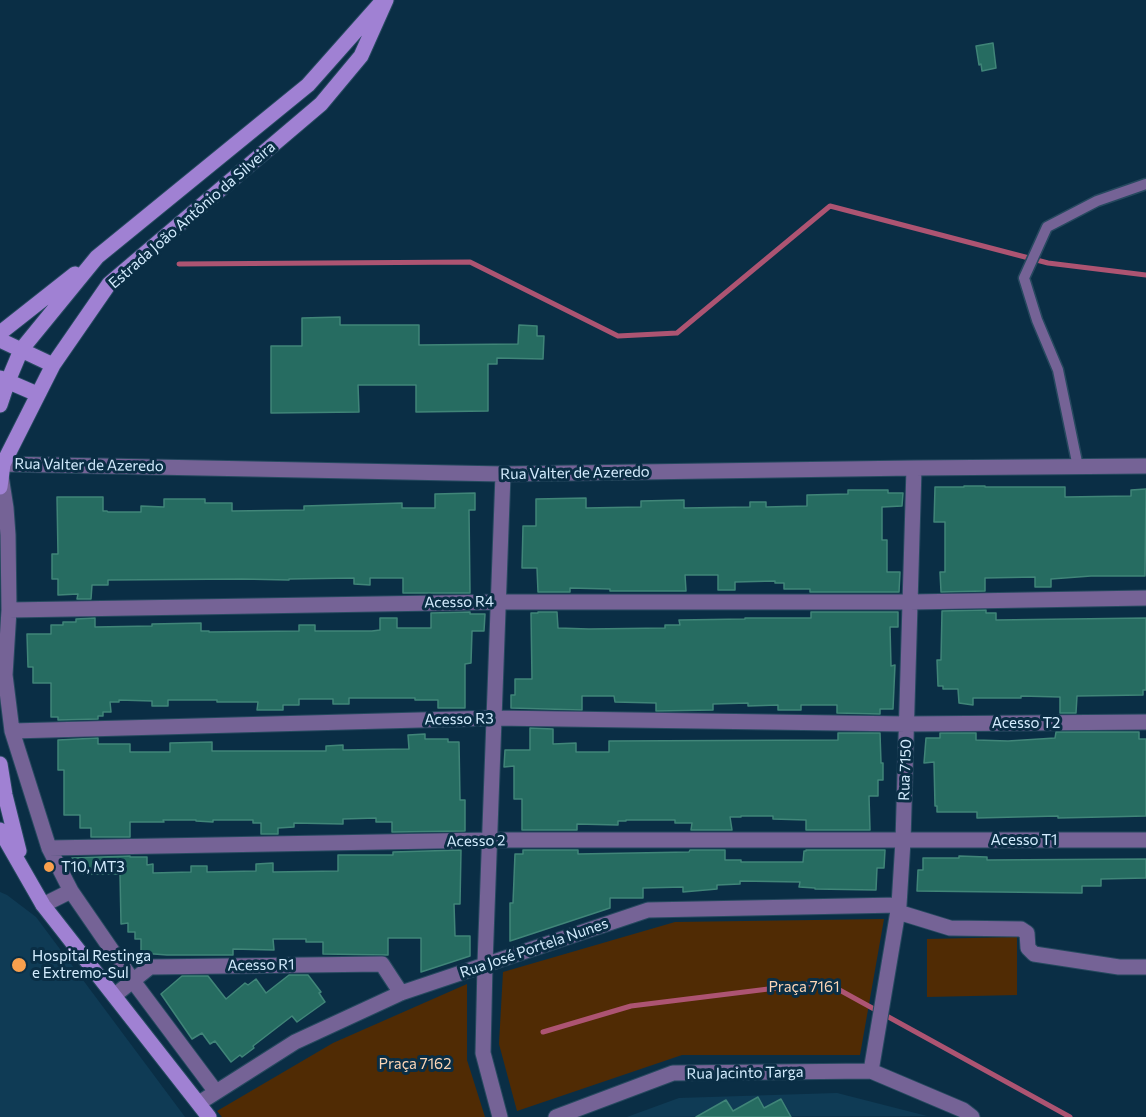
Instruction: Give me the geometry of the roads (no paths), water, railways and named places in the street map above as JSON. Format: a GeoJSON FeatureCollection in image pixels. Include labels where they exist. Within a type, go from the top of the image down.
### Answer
{"type":"FeatureCollection","features":[{"type":"Feature","properties":{"kind":"main road","name":"Estrada João Antônio da Silveira"},"geometry":{"type":"LineString","coordinates":[[0,405],[4,380],[21,351],[97,257],[308,85],[384,0]]}},
{"type":"Feature","properties":{"kind":"main road","name":"Estrada João Antônio da Silveira"},"geometry":{"type":"LineString","coordinates":[[1,476],[37,394],[53,365],[109,284],[321,104],[361,56],[384,0]]}},
{"type":"Feature","properties":{"kind":"main road"},"geometry":{"type":"LineString","coordinates":[[0,333],[97,257]]}},
{"type":"Feature","properties":{"kind":"main road"},"geometry":{"type":"LineString","coordinates":[[0,340],[53,365]]}},
{"type":"Feature","properties":{"kind":"main road"},"geometry":{"type":"LineString","coordinates":[[4,380],[37,394]]}},
{"type":"Feature","properties":{"kind":"main road"},"geometry":{"type":"LineString","coordinates":[[0,764],[12,827],[25,871]]}},
{"type":"Feature","properties":{"kind":"main road"},"geometry":{"type":"LineString","coordinates":[[0,830],[43,905],[209,1117]]}},
{"type":"Feature","properties":{"kind":"street","name":"Rua Valter de Azeredo"},"geometry":{"type":"LineString","coordinates":[[1,476],[503,474],[1146,466]]}},
{"type":"Feature","properties":{"kind":"street","name":"Rua 7150"},"geometry":{"type":"LineString","coordinates":[[871,1071],[898,908],[903,841],[914,468]]}},
{"type":"Feature","properties":{"kind":"street"},"geometry":{"type":"LineString","coordinates":[[500,1117],[483,1053],[503,474]]}},
{"type":"Feature","properties":{"kind":"street"},"geometry":{"type":"LineString","coordinates":[[1,476],[8,535],[9,610],[2,675],[12,731],[50,848],[71,891],[133,981],[216,1092]]}},
{"type":"Feature","properties":{"kind":"street","name":"Acesso R4"},"geometry":{"type":"LineString","coordinates":[[9,610],[499,602],[910,602],[1146,598]]}},
{"type":"Feature","properties":{"kind":"street","name":"Acesso R3"},"geometry":{"type":"LineString","coordinates":[[12,731],[494,718],[906,723]]}},
{"type":"Feature","properties":{"kind":"street","name":"Acesso T2"},"geometry":{"type":"LineString","coordinates":[[906,723],[1146,722]]}},
{"type":"Feature","properties":{"kind":"street","name":"Acesso 2"},"geometry":{"type":"LineString","coordinates":[[50,848],[490,840],[903,841]]}},
{"type":"Feature","properties":{"kind":"street","name":"Acesso T1"},"geometry":{"type":"LineString","coordinates":[[903,841],[1146,840]]}},
{"type":"Feature","properties":{"kind":"street"},"geometry":{"type":"LineString","coordinates":[[43,905],[71,891]]}},
{"type":"Feature","properties":{"kind":"street","name":"Rua José Portela Nunes"},"geometry":{"type":"LineString","coordinates":[[199,1103],[295,1042],[401,993],[648,910],[898,908],[950,928],[1021,929],[1027,933],[1028,948],[1034,954],[1119,967],[1146,967]]}},
{"type":"Feature","properties":{"kind":"street","name":"Acesso R1"},"geometry":{"type":"LineString","coordinates":[[115,995],[150,967],[382,964],[401,993]]}},
{"type":"Feature","properties":{"kind":"street"},"geometry":{"type":"LineString","coordinates":[[871,1071],[963,1110],[972,1117]]}},
{"type":"Feature","properties":{"kind":"street","name":"Rua Jacinto Targa"},"geometry":{"type":"LineString","coordinates":[[556,1117],[673,1073],[871,1071]]}},
{"type":"Feature","properties":{"kind":"lane"},"geometry":{"type":"LineString","coordinates":[[1078,467],[1059,370],[1037,320],[1024,278],[1047,227],[1097,201],[1146,184]]}},
{"type":"Feature","properties":{"kind":"waterway"},"geometry":{"type":"LineString","coordinates":[[179,264],[470,262],[618,336],[677,333],[830,206],[1048,263],[1146,275]]}},
{"type":"Feature","properties":{"kind":"waterway"},"geometry":{"type":"LineString","coordinates":[[543,1032],[631,1006],[825,982],[1070,1117]]}},
{"type":"Feature","properties":{"kind":"place","name":"T10, MT3"},"geometry":{"type":"Point","coordinates":[49,867]}},
{"type":"Feature","properties":{"kind":"place","name":"Hospital Restinga e Extremo-Sul"},"geometry":{"type":"Point","coordinates":[19,965]}},
{"type":"Feature","properties":{"kind":"park label","name":"Praça 7161"},"geometry":{"type":"Point","coordinates":[804,987]}},
{"type":"Feature","properties":{"kind":"park label","name":"Praça 7162"},"geometry":{"type":"Point","coordinates":[415,1064]}}]}
